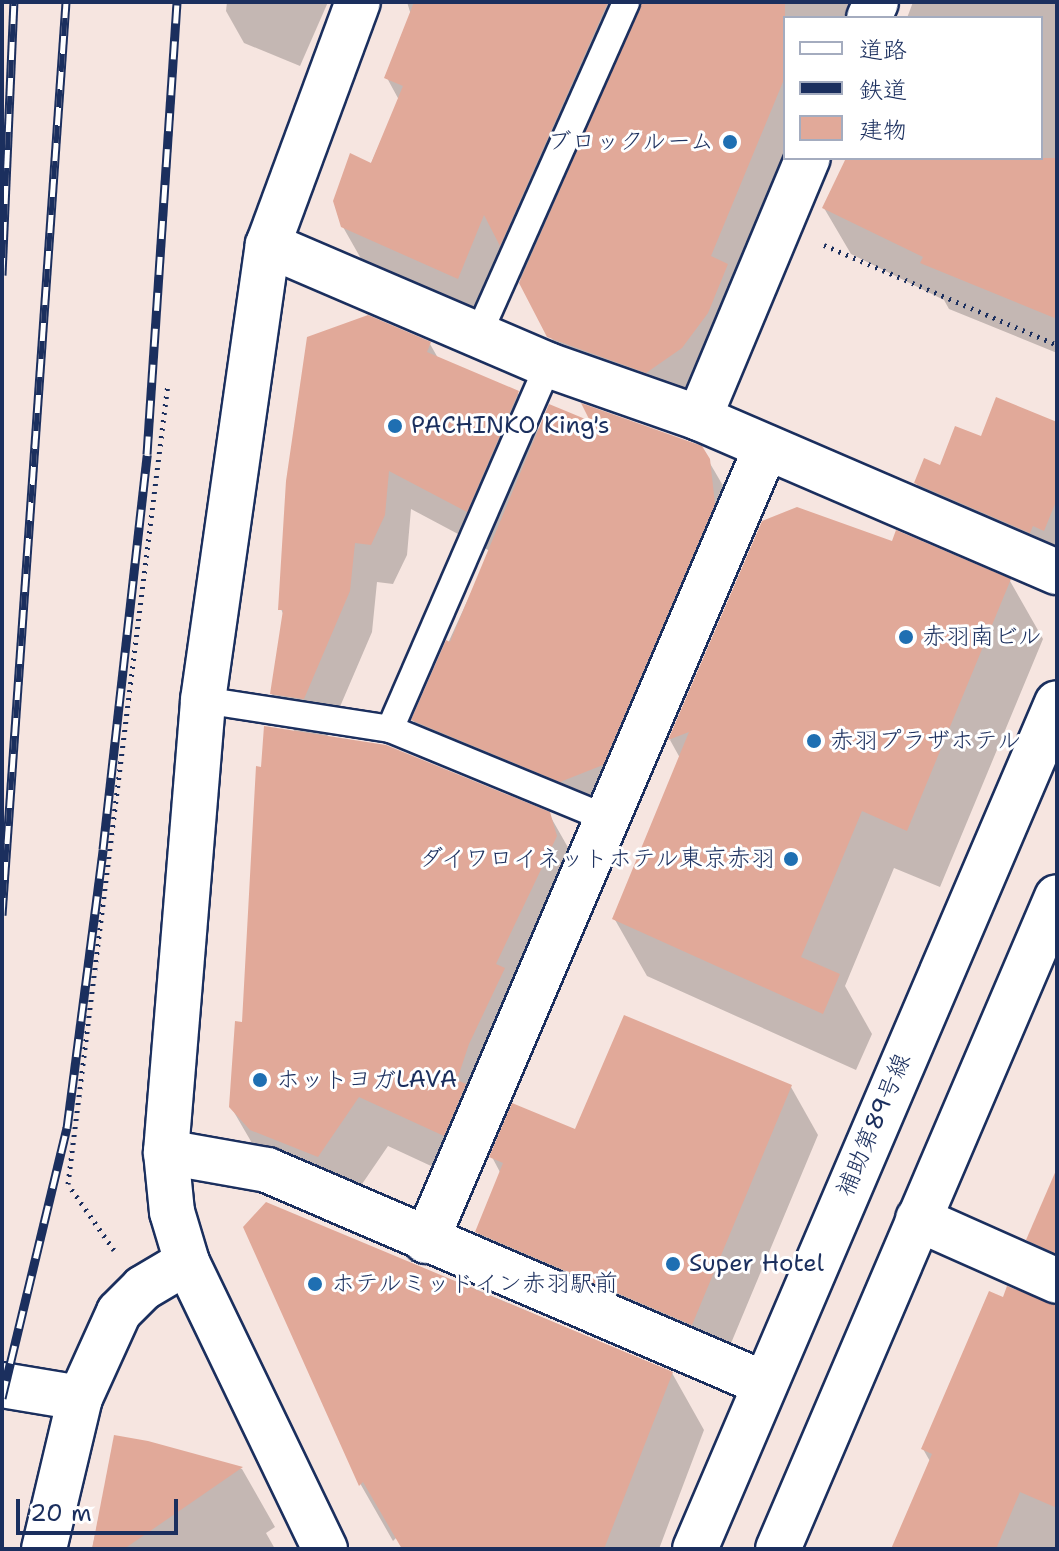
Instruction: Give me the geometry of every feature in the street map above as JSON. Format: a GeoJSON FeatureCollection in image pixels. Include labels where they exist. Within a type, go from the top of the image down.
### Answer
{"type":"FeatureCollection","features":[{"type":"Feature","properties":{"kind":"street"},"geometry":{"type":"LineString","coordinates":[[325,1549],[187,1262],[172,1212],[166,1152],[203,700],[268,245],[358,2]]}},
{"type":"Feature","properties":{"kind":"street"},"geometry":{"type":"LineString","coordinates":[[699,418],[807,160]]}},
{"type":"Feature","properties":{"kind":"street"},"geometry":{"type":"LineString","coordinates":[[268,245],[548,365],[699,418],[765,450],[1057,572]]}},
{"type":"Feature","properties":{"kind":"street"},"geometry":{"type":"LineString","coordinates":[[426,1241],[765,450]]}},
{"type":"Feature","properties":{"kind":"street","name":"補助第89号線"},"geometry":{"type":"LineString","coordinates":[[695,1549],[1057,703]]}},
{"type":"Feature","properties":{"kind":"street"},"geometry":{"type":"LineString","coordinates":[[778,1549],[1057,897]]}},
{"type":"Feature","properties":{"kind":"street"},"geometry":{"type":"LineString","coordinates":[[166,1152],[267,1170],[426,1241],[765,1384]]}},
{"type":"Feature","properties":{"kind":"street"},"geometry":{"type":"LineString","coordinates":[[918,1219],[1057,1281]]}},
{"type":"Feature","properties":{"kind":"street"},"geometry":{"type":"LineString","coordinates":[[44,1549],[80,1398],[119,1312],[143,1288],[187,1262]]}},
{"type":"Feature","properties":{"kind":"street"},"geometry":{"type":"LineString","coordinates":[[2,1385],[80,1398]]}},
{"type":"Feature","properties":{"kind":"lane"},"geometry":{"type":"LineString","coordinates":[[478,335],[626,2]]}},
{"type":"Feature","properties":{"kind":"lane"},"geometry":{"type":"LineString","coordinates":[[390,729],[548,365]]}},
{"type":"Feature","properties":{"kind":"lane"},"geometry":{"type":"LineString","coordinates":[[203,700],[390,729],[608,819]]}},
{"type":"Feature","properties":{"kind":"path"},"geometry":{"type":"LineString","coordinates":[[779,226],[1057,345]]}},
{"type":"Feature","properties":{"kind":"path"},"geometry":{"type":"LineString","coordinates":[[115,1251],[68,1184],[168,383]]}},
{"type":"Feature","properties":{"kind":"building"},"geometry":{"type":"Polygon","coordinates":[[[414,2],[608,2],[500,246],[484,215],[458,279],[341,227],[333,201],[350,153],[371,163],[403,86],[384,78],[414,2]]]}},
{"type":"Feature","properties":{"kind":"building"},"geometry":{"type":"Polygon","coordinates":[[[642,2],[785,2],[783,82],[711,256],[728,264],[708,313],[682,348],[646,373],[547,337],[519,283],[642,2]]]}},
{"type":"Feature","properties":{"kind":"building"},"geometry":{"type":"Polygon","coordinates":[[[1057,158],[1057,319],[920,263],[923,257],[822,208],[845,160],[1057,158]]]}},
{"type":"Feature","properties":{"kind":"building"},"geometry":{"type":"Polygon","coordinates":[[[368,315],[431,342],[427,352],[519,391],[467,512],[389,471],[385,515],[371,545],[355,543],[350,591],[304,699],[270,694],[283,610],[278,610],[286,481],[307,337],[368,315]]]}},
{"type":"Feature","properties":{"kind":"building"},"geometry":{"type":"Polygon","coordinates":[[[996,397],[1057,422],[1057,499],[1044,531],[1033,526],[1030,533],[914,483],[924,458],[940,465],[955,426],[981,436],[996,397]]]}},
{"type":"Feature","properties":{"kind":"building"},"geometry":{"type":"Polygon","coordinates":[[[581,403],[702,446],[710,459],[715,504],[603,765],[560,782],[411,720],[446,640],[450,642],[549,404],[590,421],[581,403]]]}},
{"type":"Feature","properties":{"kind":"building"},"geometry":{"type":"Polygon","coordinates":[[[797,507],[892,541],[896,530],[1011,579],[907,831],[862,811],[801,957],[840,974],[823,1014],[612,919],[689,732],[668,740],[762,521],[797,507]]]}},
{"type":"Feature","properties":{"kind":"building"},"geometry":{"type":"Polygon","coordinates":[[[264,726],[386,745],[550,812],[557,836],[496,964],[505,968],[469,1044],[457,1080],[466,1084],[444,1136],[359,1097],[318,1157],[250,1130],[229,1107],[235,1021],[242,1022],[256,766],[261,767],[264,726]]]}},
{"type":"Feature","properties":{"kind":"building"},"geometry":{"type":"Polygon","coordinates":[[[624,1015],[792,1085],[692,1325],[475,1232],[503,1163],[489,1157],[512,1103],[575,1129],[624,1015]]]}},
{"type":"Feature","properties":{"kind":"building"},"geometry":{"type":"Polygon","coordinates":[[[1057,1168],[1057,1254],[1026,1240],[1057,1168]]]}},
{"type":"Feature","properties":{"kind":"building"},"geometry":{"type":"Polygon","coordinates":[[[266,1202],[673,1372],[604,1549],[402,1549],[363,1482],[359,1486],[243,1227],[266,1202]]]}},
{"type":"Feature","properties":{"kind":"building"},"geometry":{"type":"Polygon","coordinates":[[[1007,1286],[1057,1306],[1057,1508],[1020,1492],[996,1549],[891,1549],[932,1454],[921,1449],[989,1291],[1003,1297],[1007,1286]]]}},
{"type":"Feature","properties":{"kind":"building"},"geometry":{"type":"Polygon","coordinates":[[[114,1435],[243,1467],[124,1549],[92,1549],[114,1435]]]}},
{"type":"Feature","properties":{"kind":"railway"},"geometry":{"type":"LineString","coordinates":[[2,275],[14,2]]}},
{"type":"Feature","properties":{"kind":"railway"},"geometry":{"type":"LineString","coordinates":[[2,915],[66,2]]}},
{"type":"Feature","properties":{"kind":"railway"},"geometry":{"type":"LineString","coordinates":[[2,1398],[67,1128],[103,849],[147,454],[177,2]]}},
{"type":"Feature","properties":{"kind":"place","name":"ブロックルーム"},"geometry":{"type":"Point","coordinates":[730,142]}},
{"type":"Feature","properties":{"kind":"place","name":"PACHINKO King's"},"geometry":{"type":"Point","coordinates":[395,426]}},
{"type":"Feature","properties":{"kind":"place","name":"赤羽南ビル"},"geometry":{"type":"Point","coordinates":[906,637]}},
{"type":"Feature","properties":{"kind":"place","name":"赤羽プラザホテル"},"geometry":{"type":"Point","coordinates":[814,741]}},
{"type":"Feature","properties":{"kind":"place","name":"ダイワロイネットホテル東京赤羽"},"geometry":{"type":"Point","coordinates":[791,859]}},
{"type":"Feature","properties":{"kind":"place","name":"ホットヨガLAVA"},"geometry":{"type":"Point","coordinates":[260,1080]}},
{"type":"Feature","properties":{"kind":"place","name":"Super Hotel"},"geometry":{"type":"Point","coordinates":[673,1264]}},
{"type":"Feature","properties":{"kind":"place","name":"ホテルミッドイン赤羽駅前"},"geometry":{"type":"Point","coordinates":[315,1284]}}]}
